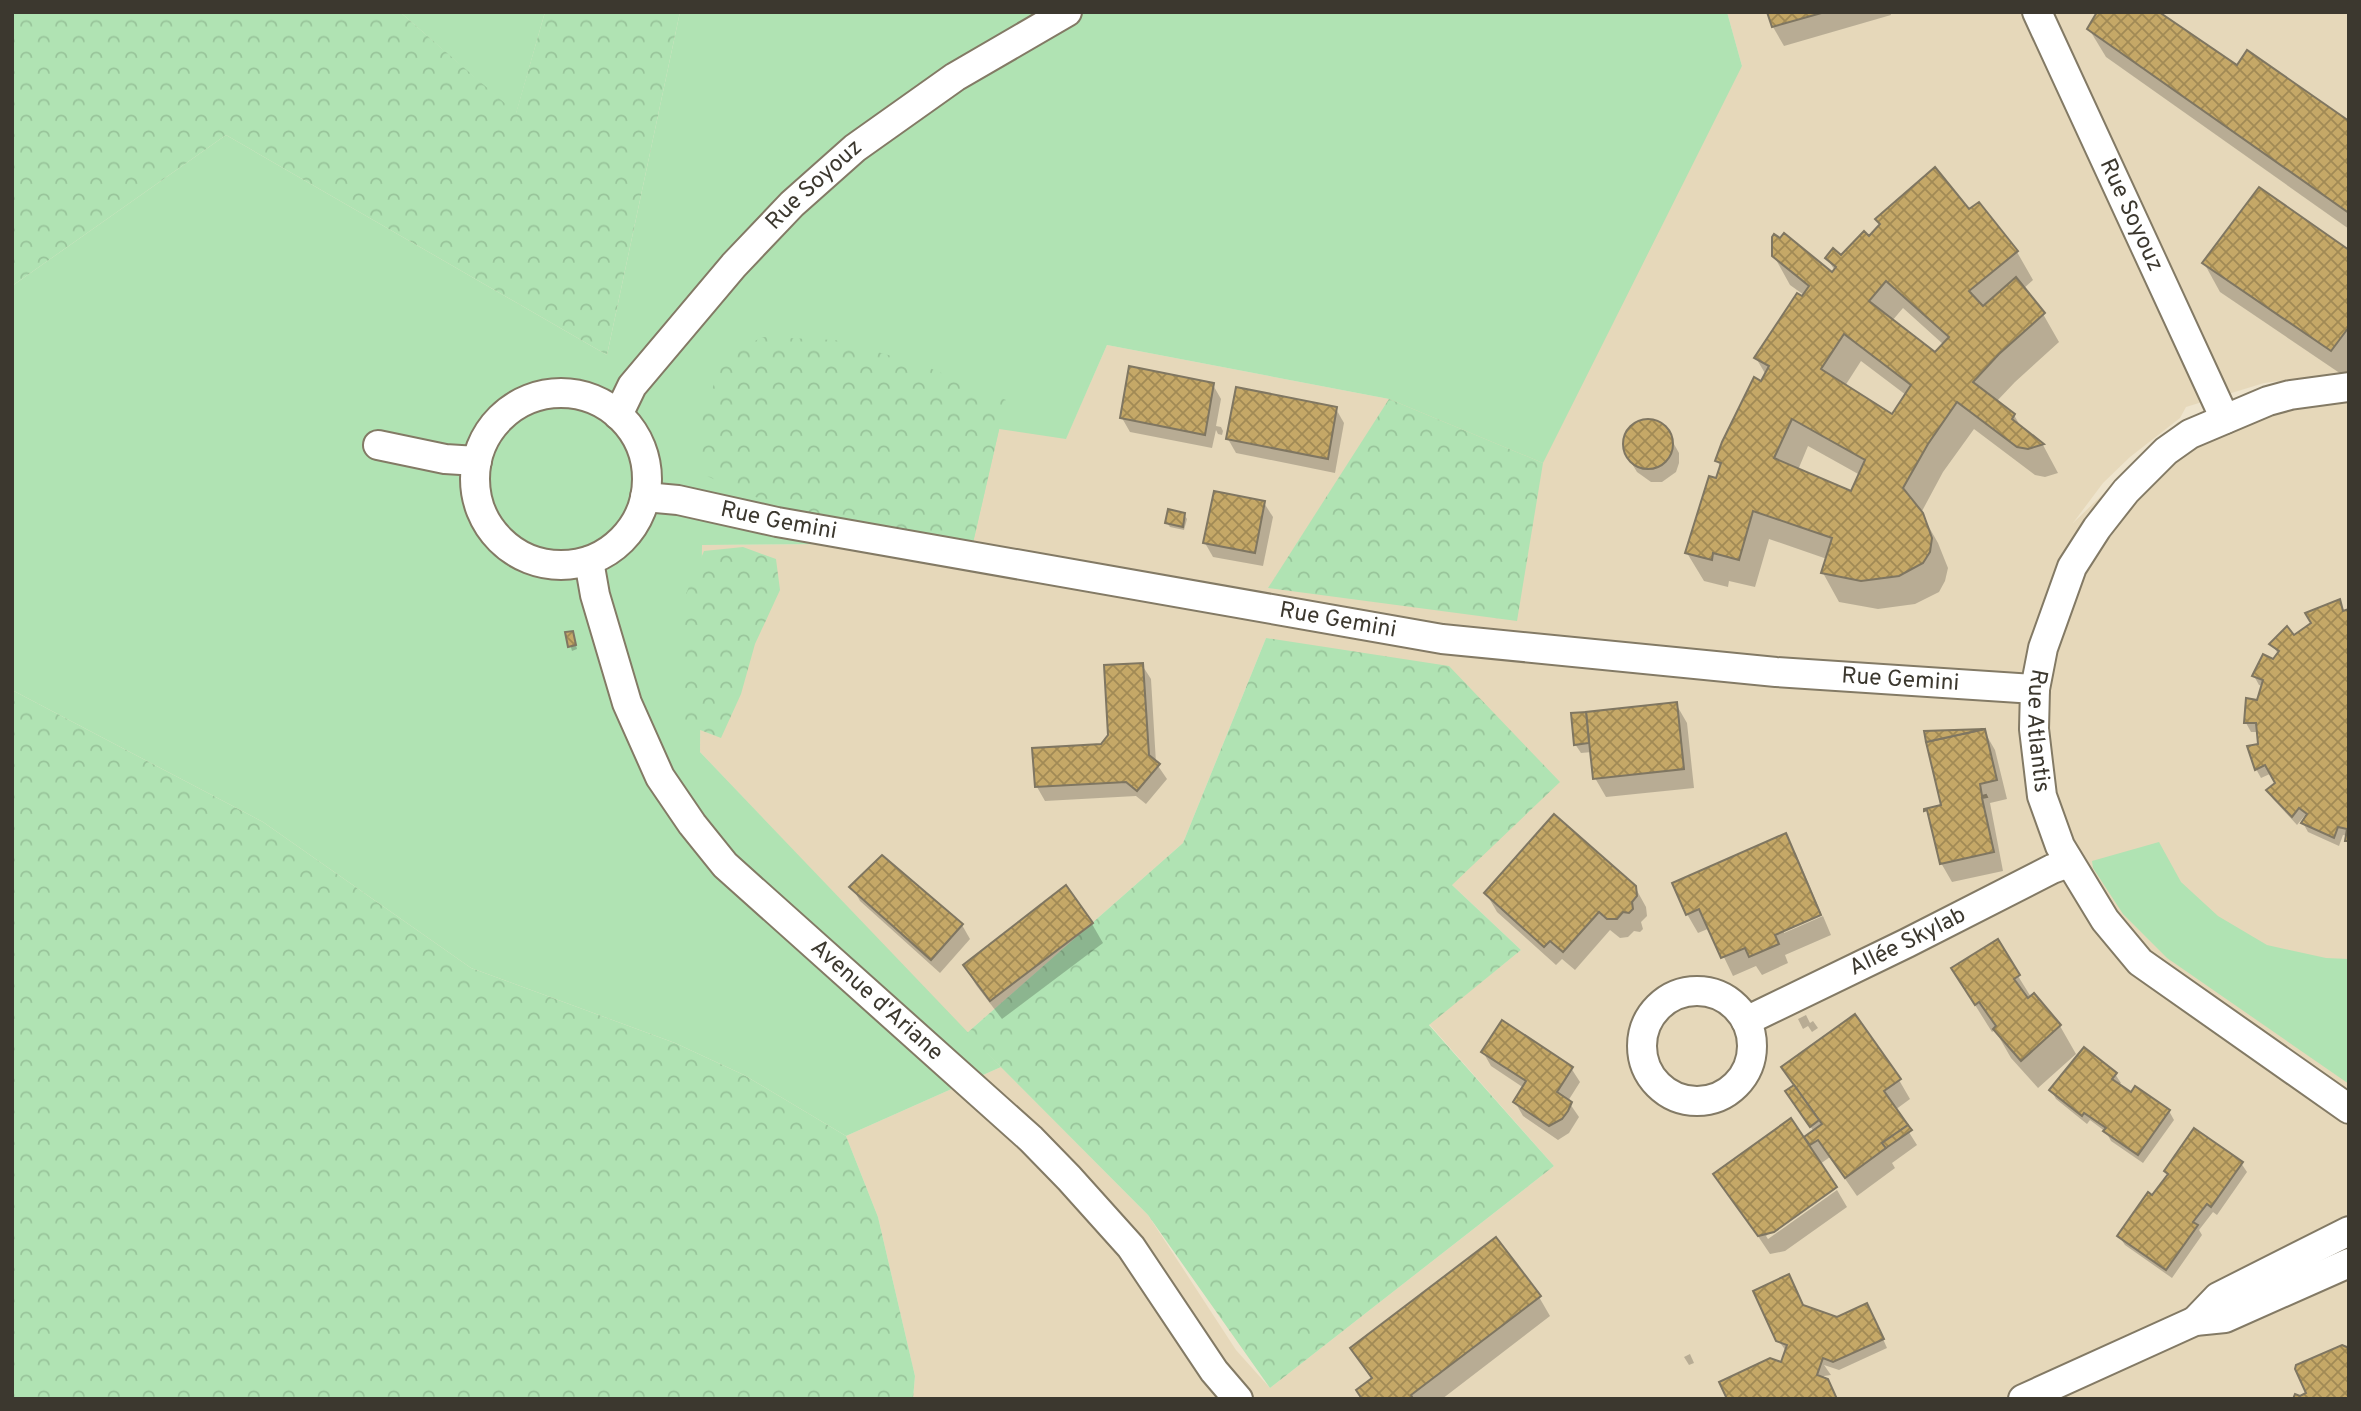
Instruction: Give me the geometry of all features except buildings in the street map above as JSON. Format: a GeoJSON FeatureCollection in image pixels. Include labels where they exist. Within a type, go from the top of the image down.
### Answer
{"type":"FeatureCollection","features":[{"type":"Feature","properties":{"kind":"street","name":"Rue Soyouz"},"geometry":{"type":"LineString","coordinates":[[618,415],[632,386],[734,265],[792,204],[855,148],[954,77],[1067,12]]}},
{"type":"Feature","properties":{"kind":"street","name":"Rue Soyouz"},"geometry":{"type":"LineString","coordinates":[[2037,12],[2225,419]]}},
{"type":"Feature","properties":{"kind":"street","name":"Rue Atlantis"},"geometry":{"type":"LineString","coordinates":[[2349,387],[2267,401],[2190,434],[2166,451],[2126,491],[2097,528],[2072,567],[2043,648],[2035,689],[2034,729],[2042,796],[2060,846],[2105,920],[2140,962],[2349,1109]]}},
{"type":"Feature","properties":{"kind":"street"},"geometry":{"type":"LineString","coordinates":[[564,393],[579,395],[606,406],[618,415],[628,426],[643,452],[646,474],[645,497],[635,524],[626,536],[615,547],[589,561],[574,565],[544,564],[516,553],[504,544],[493,533],[475,492],[477,461],[481,447],[497,421],[508,411],[534,397],[564,393]]}},
{"type":"Feature","properties":{"kind":"street"},"geometry":{"type":"LineString","coordinates":[[377,445],[444,459],[477,461]]}},
{"type":"Feature","properties":{"kind":"street","name":"Rue Gemini"},"geometry":{"type":"LineString","coordinates":[[645,497],[678,500],[777,522],[1442,639],[1776,672],[2035,689]]}},
{"type":"Feature","properties":{"kind":"street","name":"Avenue d'Ariane"},"geometry":{"type":"LineString","coordinates":[[589,561],[595,594],[627,704],[660,777],[692,824],[725,865],[1031,1139],[1069,1178],[1131,1247],[1214,1371],[1238,1399]]}},
{"type":"Feature","properties":{"kind":"street","name":"Allée Skylab"},"geometry":{"type":"LineString","coordinates":[[1746,1021],[2069,863]]}},
{"type":"Feature","properties":{"kind":"street"},"geometry":{"type":"LineString","coordinates":[[2195,1321],[2218,1297],[2349,1231]]}},
{"type":"Feature","properties":{"kind":"street"},"geometry":{"type":"LineString","coordinates":[[2023,1399],[2195,1321],[2225,1318],[2349,1263]]}},
{"type":"Feature","properties":{"kind":"shaded area"},"geometry":{"type":"Polygon","coordinates":[[[1727,12],[2349,12],[2349,372],[2264,383],[2186,407],[2180,418],[2130,457],[2103,483],[2073,523],[2178,422],[2307,387],[2349,382],[2349,1399],[913,1399],[915,1376],[878,1217],[846,1136],[1001,1067],[1148,1215],[1236,1350],[1270,1388],[1554,1166],[1429,1024],[1521,950],[1452,885],[1266,638],[1183,843],[967,1033],[700,752],[702,545],[973,543],[999,428],[1066,438],[1107,345],[1389,399],[1742,66],[1727,12]]]}},
{"type":"Feature","properties":{"kind":"green space"},"geometry":{"type":"Polygon","coordinates":[[[12,12],[400,12],[516,113],[545,12],[680,12],[607,355],[226,135],[12,286],[12,12]]]}},
{"type":"Feature","properties":{"kind":"green space"},"geometry":{"type":"Polygon","coordinates":[[[400,12],[545,12],[516,114],[400,12]]]}},
{"type":"Feature","properties":{"kind":"green space"},"geometry":{"type":"Polygon","coordinates":[[[680,12],[1727,12],[1742,66],[1543,463],[1389,399],[1107,345],[1066,439],[999,429],[973,543],[702,545],[700,752],[1001,1067],[846,1136],[744,1075],[675,1043],[471,968],[263,822],[12,690],[12,286],[226,135],[607,355],[680,12]]]}},
{"type":"Feature","properties":{"kind":"green space"},"geometry":{"type":"Polygon","coordinates":[[[763,337],[835,340],[920,364],[1006,400],[973,543],[815,514],[745,494],[705,475],[699,426],[724,356],[763,337]]]}},
{"type":"Feature","properties":{"kind":"green space"},"geometry":{"type":"Polygon","coordinates":[[[1389,399],[1543,463],[1517,621],[1268,588],[1389,399]]]}},
{"type":"Feature","properties":{"kind":"green space"},"geometry":{"type":"Polygon","coordinates":[[[743,547],[776,559],[780,590],[755,644],[741,694],[721,738],[682,723],[683,601],[704,551],[743,547]]]}},
{"type":"Feature","properties":{"kind":"green space"},"geometry":{"type":"Polygon","coordinates":[[[1266,638],[1449,666],[1560,782],[1452,885],[1521,950],[1429,1025],[1554,1166],[1270,1388],[1148,1215],[967,1033],[1183,843],[1266,638]]]}},
{"type":"Feature","properties":{"kind":"green space"},"geometry":{"type":"Polygon","coordinates":[[[12,690],[263,822],[471,968],[675,1043],[744,1075],[846,1136],[878,1217],[915,1376],[913,1399],[12,1399],[12,690]]]}},
{"type":"Feature","properties":{"kind":"green space"},"geometry":{"type":"Polygon","coordinates":[[[2159,842],[2181,882],[2218,916],[2267,945],[2326,958],[2349,959],[2349,1084],[2167,958],[2123,914],[2093,868],[2092,861],[2159,842]]]}}]}
